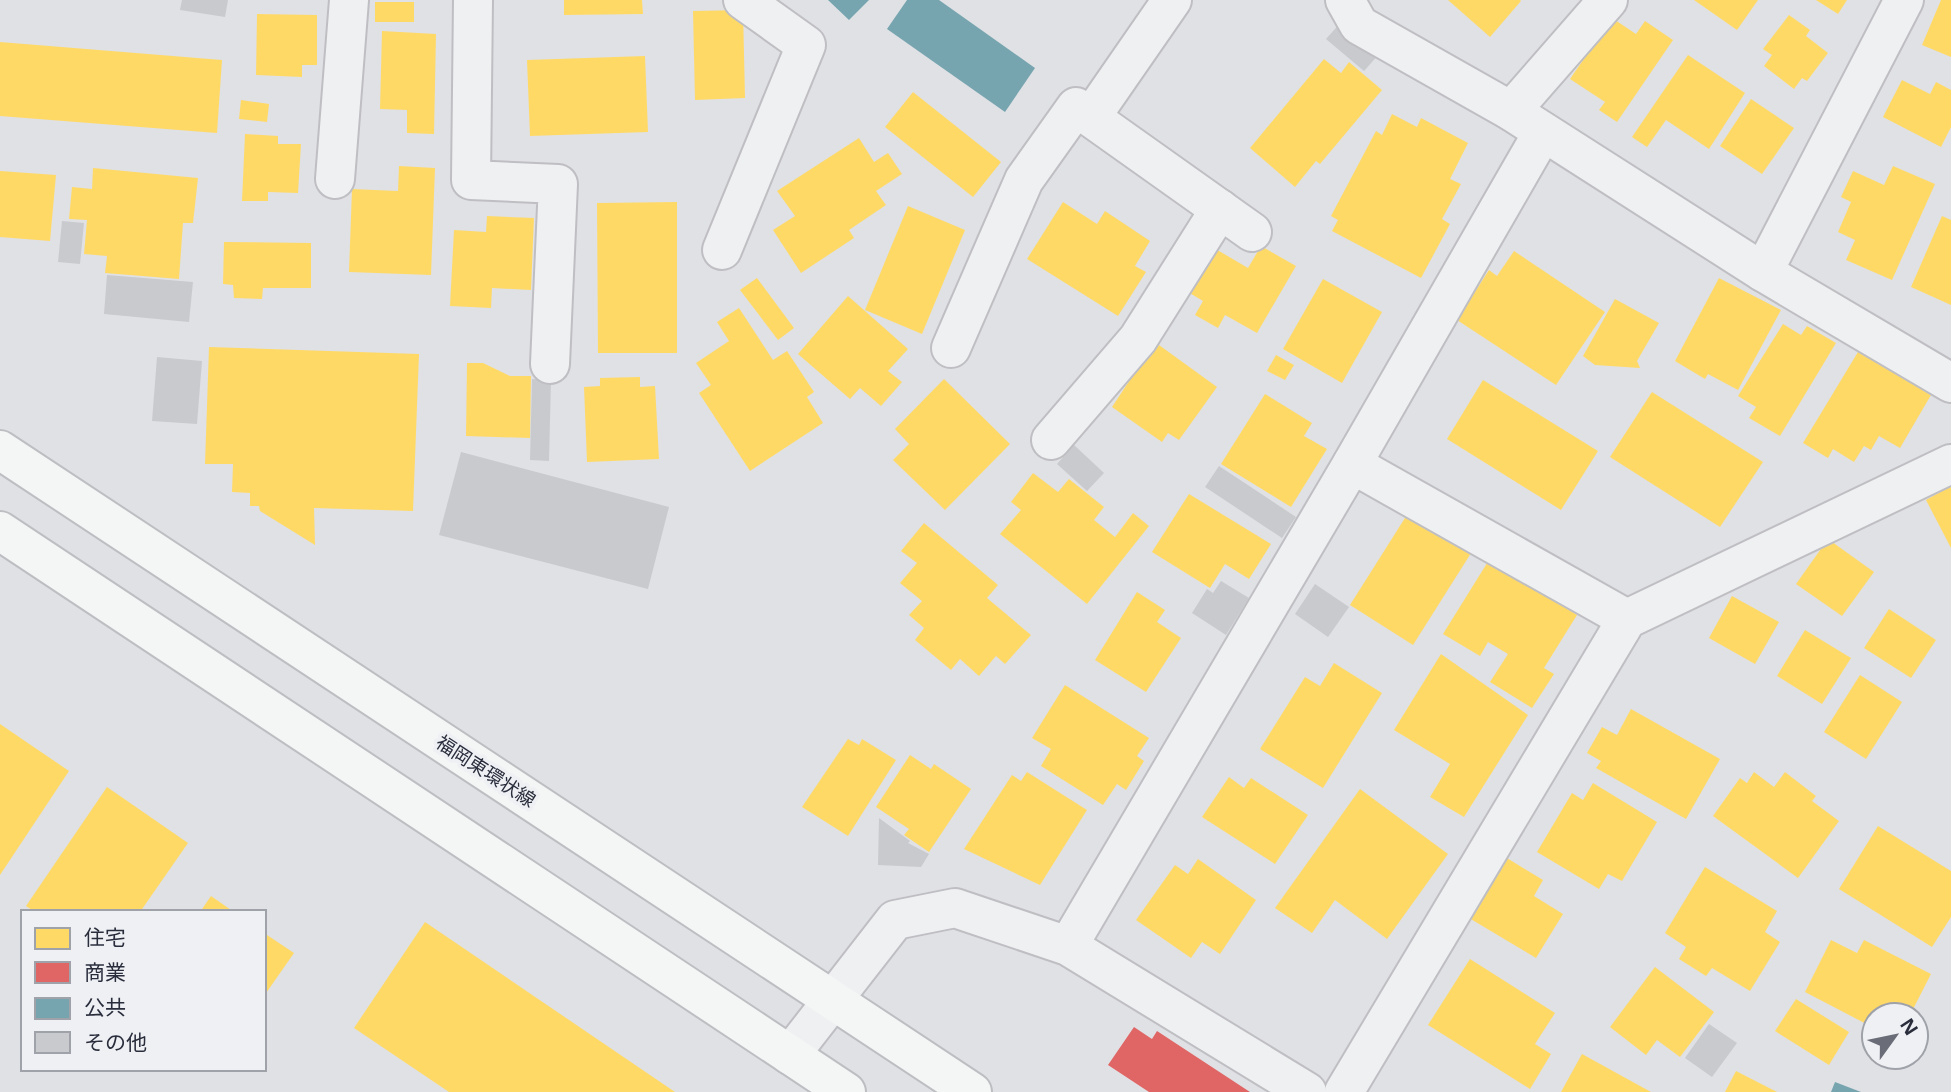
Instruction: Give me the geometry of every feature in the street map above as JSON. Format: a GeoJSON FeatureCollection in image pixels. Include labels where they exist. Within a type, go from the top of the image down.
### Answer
{"type":"FeatureCollection","features":[{"type":"Feature","properties":{"kind":"main road","name":"福岡東環状線"},"geometry":{"type":"LineString","coordinates":[[0,450],[972,1092]]}},
{"type":"Feature","properties":{"kind":"main road"},"geometry":{"type":"LineString","coordinates":[[0,531],[846,1092]]}},
{"type":"Feature","properties":{"kind":"street"},"geometry":{"type":"LineString","coordinates":[[335,178],[349,0]]}},
{"type":"Feature","properties":{"kind":"street"},"geometry":{"type":"LineString","coordinates":[[473,0],[471,180],[558,184],[550,365]]}},
{"type":"Feature","properties":{"kind":"street"},"geometry":{"type":"LineString","coordinates":[[722,250],[806,45],[743,0]]}},
{"type":"Feature","properties":{"kind":"street"},"geometry":{"type":"LineString","coordinates":[[1091,117],[1172,0]]}},
{"type":"Feature","properties":{"kind":"street"},"geometry":{"type":"LineString","coordinates":[[1345,0],[1359,24],[1511,111],[1763,272],[1951,383]]}},
{"type":"Feature","properties":{"kind":"street"},"geometry":{"type":"LineString","coordinates":[[1511,111],[1608,0]]}},
{"type":"Feature","properties":{"kind":"street"},"geometry":{"type":"LineString","coordinates":[[1763,272],[1904,0]]}},
{"type":"Feature","properties":{"kind":"street"},"geometry":{"type":"LineString","coordinates":[[951,348],[1024,180],[1076,107],[1252,232]]}},
{"type":"Feature","properties":{"kind":"street"},"geometry":{"type":"LineString","coordinates":[[1068,946],[1352,464],[1543,132]]}},
{"type":"Feature","properties":{"kind":"street"},"geometry":{"type":"LineString","coordinates":[[1051,440],[1138,339],[1220,209]]}},
{"type":"Feature","properties":{"kind":"street"},"geometry":{"type":"LineString","coordinates":[[1352,464],[1627,619]]}},
{"type":"Feature","properties":{"kind":"street"},"geometry":{"type":"LineString","coordinates":[[1344,1092],[1627,619],[1951,464]]}},
{"type":"Feature","properties":{"kind":"street"},"geometry":{"type":"LineString","coordinates":[[790,1055],[895,920],[955,908],[1068,946],[1307,1092]]}},
{"type":"Feature","properties":{"kind":"building: 住宅"},"geometry":{"type":"Polygon","coordinates":[[[564,0],[642,0],[643,14],[564,15],[564,0]]]}},
{"type":"Feature","properties":{"kind":"building: 住宅"},"geometry":{"type":"Polygon","coordinates":[[[1448,0],[1520,0],[1521,1],[1490,37],[1448,0]]]}},
{"type":"Feature","properties":{"kind":"building: 住宅"},"geometry":{"type":"Polygon","coordinates":[[[1694,0],[1758,0],[1737,30],[1694,0]]]}},
{"type":"Feature","properties":{"kind":"building: 住宅"},"geometry":{"type":"Polygon","coordinates":[[[1816,0],[1847,0],[1838,14],[1816,0]]]}},
{"type":"Feature","properties":{"kind":"building: 住宅"},"geometry":{"type":"Polygon","coordinates":[[[1941,0],[1951,0],[1951,57],[1922,45],[1941,0]]]}},
{"type":"Feature","properties":{"kind":"building: 住宅"},"geometry":{"type":"Polygon","coordinates":[[[375,2],[414,2],[414,22],[375,22],[375,2]]]}},
{"type":"Feature","properties":{"kind":"building: 住宅"},"geometry":{"type":"Polygon","coordinates":[[[743,10],[745,98],[695,100],[693,11],[743,10]]]}},
{"type":"Feature","properties":{"kind":"building: 住宅"},"geometry":{"type":"Polygon","coordinates":[[[257,14],[317,15],[317,65],[302,65],[302,77],[256,75],[257,14]]]}},
{"type":"Feature","properties":{"kind":"building: 住宅"},"geometry":{"type":"Polygon","coordinates":[[[1789,15],[1810,30],[1806,36],[1828,53],[1807,81],[1802,78],[1794,89],[1764,66],[1772,55],[1763,49],[1789,15]]]}},
{"type":"Feature","properties":{"kind":"building: 住宅"},"geometry":{"type":"Polygon","coordinates":[[[1612,18],[1636,34],[1645,21],[1673,40],[1617,122],[1599,110],[1605,102],[1570,79],[1612,18]]]}},
{"type":"Feature","properties":{"kind":"building: 住宅"},"geometry":{"type":"Polygon","coordinates":[[[382,31],[436,34],[434,134],[407,133],[407,110],[380,109],[382,31]]]}},
{"type":"Feature","properties":{"kind":"building: 住宅"},"geometry":{"type":"Polygon","coordinates":[[[0,42],[222,60],[217,133],[0,116],[0,42]]]}},
{"type":"Feature","properties":{"kind":"building: 住宅"},"geometry":{"type":"Polygon","coordinates":[[[1688,55],[1745,93],[1709,149],[1666,120],[1647,147],[1632,137],[1688,55]]]}},
{"type":"Feature","properties":{"kind":"building: 住宅"},"geometry":{"type":"Polygon","coordinates":[[[645,56],[648,132],[530,136],[527,60],[645,56]]]}},
{"type":"Feature","properties":{"kind":"building: 住宅"},"geometry":{"type":"Polygon","coordinates":[[[1324,59],[1341,73],[1349,62],[1382,90],[1320,164],[1316,161],[1295,187],[1250,148],[1324,59]]]}},
{"type":"Feature","properties":{"kind":"building: 住宅"},"geometry":{"type":"Polygon","coordinates":[[[1902,80],[1930,94],[1936,82],[1951,90],[1951,127],[1941,147],[1883,117],[1902,80]]]}},
{"type":"Feature","properties":{"kind":"building: 住宅"},"geometry":{"type":"Polygon","coordinates":[[[913,92],[1001,162],[973,197],[885,127],[913,92]]]}},
{"type":"Feature","properties":{"kind":"building: 住宅"},"geometry":{"type":"Polygon","coordinates":[[[1751,99],[1794,128],[1762,174],[1720,146],[1751,99]]]}},
{"type":"Feature","properties":{"kind":"building: 住宅"},"geometry":{"type":"Polygon","coordinates":[[[241,100],[269,104],[267,122],[239,119],[241,100]]]}},
{"type":"Feature","properties":{"kind":"building: 住宅"},"geometry":{"type":"Polygon","coordinates":[[[1392,114],[1417,127],[1421,118],[1468,143],[1450,179],[1461,184],[1442,219],[1450,224],[1421,278],[1332,231],[1338,220],[1331,216],[1376,131],[1382,135],[1392,114]]]}},
{"type":"Feature","properties":{"kind":"building: 住宅"},"geometry":{"type":"Polygon","coordinates":[[[245,134],[278,136],[278,144],[301,144],[298,193],[268,192],[268,201],[242,201],[245,134]]]}},
{"type":"Feature","properties":{"kind":"building: 住宅"},"geometry":{"type":"Polygon","coordinates":[[[859,138],[874,162],[888,153],[902,174],[876,191],[886,205],[849,230],[854,238],[801,273],[773,230],[795,216],[777,191],[859,138]]]}},
{"type":"Feature","properties":{"kind":"building: 住宅"},"geometry":{"type":"Polygon","coordinates":[[[399,166],[435,168],[431,275],[349,272],[352,189],[398,191],[399,166]]]}},
{"type":"Feature","properties":{"kind":"building: 住宅"},"geometry":{"type":"Polygon","coordinates":[[[1893,166],[1935,184],[1892,280],[1846,260],[1855,240],[1838,232],[1851,202],[1841,197],[1853,171],[1884,185],[1893,166]]]}},
{"type":"Feature","properties":{"kind":"building: 住宅"},"geometry":{"type":"Polygon","coordinates":[[[93,168],[198,178],[193,223],[183,223],[179,279],[105,273],[107,256],[84,254],[87,220],[69,219],[72,187],[92,189],[93,168]]]}},
{"type":"Feature","properties":{"kind":"building: 住宅"},"geometry":{"type":"Polygon","coordinates":[[[0,171],[56,175],[50,241],[0,237],[0,171]]]}},
{"type":"Feature","properties":{"kind":"building: 住宅"},"geometry":{"type":"Polygon","coordinates":[[[677,202],[677,353],[598,353],[597,203],[677,202]]]}},
{"type":"Feature","properties":{"kind":"building: 住宅"},"geometry":{"type":"Polygon","coordinates":[[[1063,202],[1097,224],[1105,211],[1150,241],[1135,266],[1146,272],[1118,316],[1027,259],[1063,202]]]}},
{"type":"Feature","properties":{"kind":"building: 住宅"},"geometry":{"type":"Polygon","coordinates":[[[908,206],[965,230],[922,334],[865,310],[908,206]]]}},
{"type":"Feature","properties":{"kind":"building: 住宅"},"geometry":{"type":"Polygon","coordinates":[[[487,216],[534,218],[531,290],[492,288],[491,308],[450,306],[454,230],[486,232],[487,216]]]}},
{"type":"Feature","properties":{"kind":"building: 住宅"},"geometry":{"type":"Polygon","coordinates":[[[1942,216],[1951,220],[1951,305],[1911,287],[1942,216]]]}},
{"type":"Feature","properties":{"kind":"building: 住宅"},"geometry":{"type":"Polygon","coordinates":[[[224,242],[311,243],[311,288],[263,288],[262,299],[234,298],[233,285],[223,284],[224,242]]]}},
{"type":"Feature","properties":{"kind":"building: 住宅"},"geometry":{"type":"Polygon","coordinates":[[[1261,246],[1296,266],[1257,333],[1225,315],[1218,328],[1195,315],[1203,301],[1188,292],[1214,248],[1248,268],[1261,246]]]}},
{"type":"Feature","properties":{"kind":"building: 住宅"},"geometry":{"type":"Polygon","coordinates":[[[1514,251],[1605,312],[1556,385],[1457,320],[1489,270],[1497,276],[1514,251]]]}},
{"type":"Feature","properties":{"kind":"building: 住宅"},"geometry":{"type":"Polygon","coordinates":[[[757,278],[794,328],[778,340],[740,290],[757,278]]]}},
{"type":"Feature","properties":{"kind":"building: 住宅"},"geometry":{"type":"Polygon","coordinates":[[[1719,278],[1781,310],[1738,390],[1708,374],[1705,379],[1675,361],[1719,278]]]}},
{"type":"Feature","properties":{"kind":"building: 住宅"},"geometry":{"type":"Polygon","coordinates":[[[1323,279],[1382,312],[1342,383],[1283,349],[1323,279]]]}},
{"type":"Feature","properties":{"kind":"building: 住宅"},"geometry":{"type":"Polygon","coordinates":[[[848,296],[908,349],[888,371],[902,382],[881,406],[860,388],[850,399],[798,354],[848,296]]]}},
{"type":"Feature","properties":{"kind":"building: 住宅"},"geometry":{"type":"Polygon","coordinates":[[[1615,299],[1659,323],[1637,361],[1640,368],[1595,365],[1583,356],[1615,299]]]}},
{"type":"Feature","properties":{"kind":"building: 住宅"},"geometry":{"type":"Polygon","coordinates":[[[739,308],[773,360],[787,351],[814,392],[807,397],[823,423],[750,471],[699,393],[711,385],[696,363],[729,341],[717,322],[739,308]]]}},
{"type":"Feature","properties":{"kind":"building: 住宅"},"geometry":{"type":"Polygon","coordinates":[[[1783,324],[1801,335],[1807,326],[1836,343],[1780,436],[1749,418],[1756,407],[1738,396],[1783,324]]]}},
{"type":"Feature","properties":{"kind":"building: 住宅"},"geometry":{"type":"Polygon","coordinates":[[[1159,345],[1217,387],[1179,440],[1168,433],[1162,442],[1112,407],[1147,354],[1150,357],[1159,345]]]}},
{"type":"Feature","properties":{"kind":"building: 住宅"},"geometry":{"type":"Polygon","coordinates":[[[209,347],[419,354],[413,511],[314,508],[315,545],[260,511],[259,506],[250,506],[250,493],[232,492],[233,464],[205,464],[209,347]]]}},
{"type":"Feature","properties":{"kind":"building: 住宅"},"geometry":{"type":"Polygon","coordinates":[[[1858,352],[1931,395],[1900,448],[1879,436],[1871,450],[1864,446],[1854,462],[1833,449],[1828,458],[1803,443],[1858,352]]]}},
{"type":"Feature","properties":{"kind":"building: 住宅"},"geometry":{"type":"Polygon","coordinates":[[[1276,355],[1294,365],[1285,380],[1267,371],[1276,355]]]}},
{"type":"Feature","properties":{"kind":"building: 住宅"},"geometry":{"type":"Polygon","coordinates":[[[467,363],[483,363],[510,376],[531,376],[530,438],[466,436],[467,363]]]}},
{"type":"Feature","properties":{"kind":"building: 住宅"},"geometry":{"type":"Polygon","coordinates":[[[640,377],[640,387],[655,386],[659,459],[587,462],[584,387],[600,386],[600,378],[640,377]]]}},
{"type":"Feature","properties":{"kind":"building: 住宅"},"geometry":{"type":"Polygon","coordinates":[[[944,379],[1010,444],[945,510],[893,460],[909,444],[895,429],[944,379]]]}},
{"type":"Feature","properties":{"kind":"building: 住宅"},"geometry":{"type":"Polygon","coordinates":[[[1483,380],[1598,451],[1561,510],[1447,439],[1483,380]]]}},
{"type":"Feature","properties":{"kind":"building: 住宅"},"geometry":{"type":"Polygon","coordinates":[[[1652,392],[1763,462],[1720,527],[1610,457],[1652,392]]]}},
{"type":"Feature","properties":{"kind":"building: 住宅"},"geometry":{"type":"Polygon","coordinates":[[[1265,394],[1312,423],[1304,436],[1327,449],[1291,507],[1221,464],[1265,394]]]}},
{"type":"Feature","properties":{"kind":"building: 住宅"},"geometry":{"type":"Polygon","coordinates":[[[1033,473],[1058,492],[1069,479],[1104,507],[1094,520],[1115,537],[1133,513],[1149,526],[1087,604],[1000,534],[1021,510],[1011,502],[1033,473]]]}},
{"type":"Feature","properties":{"kind":"building: 住宅"},"geometry":{"type":"Polygon","coordinates":[[[1951,486],[1951,548],[1926,500],[1951,486]]]}},
{"type":"Feature","properties":{"kind":"building: 住宅"},"geometry":{"type":"Polygon","coordinates":[[[1189,494],[1271,544],[1249,579],[1225,564],[1210,588],[1152,552],[1189,494]]]}},
{"type":"Feature","properties":{"kind":"building: 住宅"},"geometry":{"type":"Polygon","coordinates":[[[1410,510],[1473,550],[1413,645],[1350,605],[1410,510]]]}},
{"type":"Feature","properties":{"kind":"building: 住宅"},"geometry":{"type":"Polygon","coordinates":[[[924,523],[998,585],[987,598],[1031,635],[1005,664],[996,656],[979,676],[960,659],[951,670],[915,640],[924,628],[909,615],[922,601],[900,583],[917,563],[901,551],[924,523]]]}},
{"type":"Feature","properties":{"kind":"building: 住宅"},"geometry":{"type":"Polygon","coordinates":[[[1828,539],[1874,572],[1842,616],[1796,584],[1828,539]]]}},
{"type":"Feature","properties":{"kind":"building: 住宅"},"geometry":{"type":"Polygon","coordinates":[[[1489,560],[1577,615],[1544,668],[1554,674],[1532,708],[1490,682],[1508,654],[1488,642],[1480,656],[1443,634],[1489,560]]]}},
{"type":"Feature","properties":{"kind":"building: 住宅"},"geometry":{"type":"Polygon","coordinates":[[[1137,592],[1165,610],[1157,622],[1181,638],[1146,692],[1095,660],[1137,592]]]}},
{"type":"Feature","properties":{"kind":"building: 住宅"},"geometry":{"type":"Polygon","coordinates":[[[1732,596],[1779,622],[1755,664],[1709,638],[1732,596]]]}},
{"type":"Feature","properties":{"kind":"building: 住宅"},"geometry":{"type":"Polygon","coordinates":[[[1889,609],[1936,640],[1911,678],[1864,648],[1889,609]]]}},
{"type":"Feature","properties":{"kind":"building: 住宅"},"geometry":{"type":"Polygon","coordinates":[[[1805,630],[1851,658],[1822,704],[1777,676],[1805,630]]]}},
{"type":"Feature","properties":{"kind":"building: 住宅"},"geometry":{"type":"Polygon","coordinates":[[[1441,654],[1528,715],[1464,817],[1430,797],[1450,764],[1394,730],[1441,654]]]}},
{"type":"Feature","properties":{"kind":"building: 住宅"},"geometry":{"type":"Polygon","coordinates":[[[1334,663],[1382,693],[1323,788],[1260,749],[1305,677],[1320,686],[1334,663]]]}},
{"type":"Feature","properties":{"kind":"building: 住宅"},"geometry":{"type":"Polygon","coordinates":[[[1860,675],[1902,702],[1866,759],[1824,732],[1860,675]]]}},
{"type":"Feature","properties":{"kind":"building: 住宅"},"geometry":{"type":"Polygon","coordinates":[[[1065,685],[1149,738],[1137,756],[1144,761],[1126,790],[1117,784],[1103,805],[1041,766],[1051,749],[1032,738],[1065,685]]]}},
{"type":"Feature","properties":{"kind":"building: 住宅"},"geometry":{"type":"Polygon","coordinates":[[[1631,709],[1720,759],[1686,819],[1596,768],[1601,761],[1587,753],[1602,727],[1617,735],[1631,709]]]}},
{"type":"Feature","properties":{"kind":"building: 住宅"},"geometry":{"type":"Polygon","coordinates":[[[0,724],[69,771],[0,875],[0,724]]]}},
{"type":"Feature","properties":{"kind":"building: 住宅"},"geometry":{"type":"Polygon","coordinates":[[[848,739],[859,745],[862,739],[896,760],[848,836],[802,807],[848,739]]]}},
{"type":"Feature","properties":{"kind":"building: 住宅"},"geometry":{"type":"Polygon","coordinates":[[[910,755],[931,769],[934,764],[971,789],[929,852],[904,835],[909,829],[876,807],[910,755]]]}},
{"type":"Feature","properties":{"kind":"building: 住宅"},"geometry":{"type":"Polygon","coordinates":[[[1027,772],[1087,810],[1040,885],[964,849],[1012,775],[1021,781],[1027,772]]]}},
{"type":"Feature","properties":{"kind":"building: 住宅"},"geometry":{"type":"Polygon","coordinates":[[[1754,772],[1774,787],[1785,772],[1816,796],[1812,801],[1839,821],[1798,878],[1713,816],[1740,778],[1747,783],[1754,772]]]}},
{"type":"Feature","properties":{"kind":"building: 住宅"},"geometry":{"type":"Polygon","coordinates":[[[1229,777],[1244,788],[1251,778],[1308,815],[1275,864],[1202,817],[1229,777]]]}},
{"type":"Feature","properties":{"kind":"building: 住宅"},"geometry":{"type":"Polygon","coordinates":[[[1593,783],[1657,822],[1622,881],[1608,874],[1599,889],[1537,852],[1572,793],[1583,800],[1593,783]]]}},
{"type":"Feature","properties":{"kind":"building: 住宅"},"geometry":{"type":"Polygon","coordinates":[[[107,787],[188,843],[141,910],[32,910],[26,906],[107,787]]]}},
{"type":"Feature","properties":{"kind":"building: 住宅"},"geometry":{"type":"Polygon","coordinates":[[[1360,789],[1448,854],[1387,939],[1335,900],[1312,933],[1275,908],[1360,789]]]}},
{"type":"Feature","properties":{"kind":"building: 住宅"},"geometry":{"type":"Polygon","coordinates":[[[1878,826],[1951,871],[1951,917],[1932,947],[1839,889],[1878,826]]]}},
{"type":"Feature","properties":{"kind":"building: 住宅"},"geometry":{"type":"Polygon","coordinates":[[[1502,855],[1543,880],[1534,896],[1563,914],[1536,958],[1464,915],[1502,855]]]}},
{"type":"Feature","properties":{"kind":"building: 住宅"},"geometry":{"type":"Polygon","coordinates":[[[1198,859],[1256,900],[1220,954],[1202,942],[1191,958],[1136,920],[1175,865],[1188,874],[1198,859]]]}},
{"type":"Feature","properties":{"kind":"building: 住宅"},"geometry":{"type":"Polygon","coordinates":[[[1705,867],[1777,911],[1765,932],[1780,942],[1750,991],[1712,968],[1706,976],[1679,959],[1686,947],[1665,933],[1705,867]]]}},
{"type":"Feature","properties":{"kind":"building: 住宅"},"geometry":{"type":"Polygon","coordinates":[[[211,896],[231,910],[201,910],[211,896]]]}},
{"type":"Feature","properties":{"kind":"building: 住宅"},"geometry":{"type":"Polygon","coordinates":[[[425,922],[675,1092],[449,1092],[354,1028],[425,922]]]}},
{"type":"Feature","properties":{"kind":"building: 住宅"},"geometry":{"type":"Polygon","coordinates":[[[266,934],[294,953],[266,993],[266,934]]]}},
{"type":"Feature","properties":{"kind":"building: 住宅"},"geometry":{"type":"Polygon","coordinates":[[[1831,940],[1857,953],[1864,940],[1931,974],[1917,1001],[1860,1001],[1860,1021],[1805,992],[1831,940]]]}},
{"type":"Feature","properties":{"kind":"building: 住宅"},"geometry":{"type":"Polygon","coordinates":[[[1470,959],[1555,1013],[1535,1044],[1551,1054],[1530,1089],[1428,1025],[1470,959]]]}},
{"type":"Feature","properties":{"kind":"building: 住宅"},"geometry":{"type":"Polygon","coordinates":[[[1655,967],[1714,1012],[1680,1057],[1657,1040],[1646,1055],[1610,1027],[1655,967]]]}},
{"type":"Feature","properties":{"kind":"building: 住宅"},"geometry":{"type":"Polygon","coordinates":[[[1796,999],[1849,1032],[1829,1065],[1775,1031],[1796,999]]]}},
{"type":"Feature","properties":{"kind":"building: 住宅"},"geometry":{"type":"Polygon","coordinates":[[[1582,1054],[1651,1092],[1561,1092],[1582,1054]]]}},
{"type":"Feature","properties":{"kind":"building: 住宅"},"geometry":{"type":"Polygon","coordinates":[[[1736,1071],[1777,1092],[1725,1092],[1736,1071]]]}},
{"type":"Feature","properties":{"kind":"building: 商業"},"geometry":{"type":"Polygon","coordinates":[[[1134,1027],[1152,1039],[1157,1031],[1250,1092],[1149,1092],[1108,1065],[1134,1027]]]}},
{"type":"Feature","properties":{"kind":"building: 公共"},"geometry":{"type":"Polygon","coordinates":[[[828,0],[869,0],[849,20],[828,0]]]}},
{"type":"Feature","properties":{"kind":"building: 公共"},"geometry":{"type":"Polygon","coordinates":[[[907,0],[939,0],[1035,68],[1005,112],[887,29],[907,0]]]}},
{"type":"Feature","properties":{"kind":"building: 公共"},"geometry":{"type":"Polygon","coordinates":[[[1835,1082],[1861,1092],[1831,1092],[1835,1082]]]}},
{"type":"Feature","properties":{"kind":"building: その他"},"geometry":{"type":"Polygon","coordinates":[[[182,0],[228,0],[225,17],[180,10],[182,0]]]}},
{"type":"Feature","properties":{"kind":"building: その他"},"geometry":{"type":"Polygon","coordinates":[[[1343,20],[1380,53],[1364,71],[1326,39],[1343,20]]]}},
{"type":"Feature","properties":{"kind":"building: その他"},"geometry":{"type":"Polygon","coordinates":[[[62,221],[84,223],[80,264],[58,262],[62,221]]]}},
{"type":"Feature","properties":{"kind":"building: その他"},"geometry":{"type":"Polygon","coordinates":[[[107,275],[193,282],[189,322],[104,314],[107,275]]]}},
{"type":"Feature","properties":{"kind":"building: その他"},"geometry":{"type":"Polygon","coordinates":[[[157,357],[202,361],[197,424],[152,421],[157,357]]]}},
{"type":"Feature","properties":{"kind":"building: その他"},"geometry":{"type":"Polygon","coordinates":[[[532,379],[551,380],[549,461],[530,460],[532,379]]]}},
{"type":"Feature","properties":{"kind":"building: その他"},"geometry":{"type":"Polygon","coordinates":[[[1074,445],[1104,473],[1087,491],[1057,464],[1074,445]]]}},
{"type":"Feature","properties":{"kind":"building: その他"},"geometry":{"type":"Polygon","coordinates":[[[461,452],[669,507],[648,589],[439,535],[461,452]]]}},
{"type":"Feature","properties":{"kind":"building: その他"},"geometry":{"type":"Polygon","coordinates":[[[1219,466],[1296,517],[1282,538],[1205,487],[1219,466]]]}},
{"type":"Feature","properties":{"kind":"building: その他"},"geometry":{"type":"Polygon","coordinates":[[[1221,581],[1249,598],[1226,635],[1192,613],[1207,589],[1213,593],[1221,581]]]}},
{"type":"Feature","properties":{"kind":"building: その他"},"geometry":{"type":"Polygon","coordinates":[[[1315,584],[1349,607],[1328,637],[1295,614],[1315,584]]]}},
{"type":"Feature","properties":{"kind":"building: その他"},"geometry":{"type":"Polygon","coordinates":[[[879,818],[910,841],[908,843],[929,854],[921,867],[878,865],[879,818]]]}},
{"type":"Feature","properties":{"kind":"building: その他"},"geometry":{"type":"Polygon","coordinates":[[[1709,1024],[1737,1043],[1712,1077],[1685,1058],[1709,1024]]]}}]}
